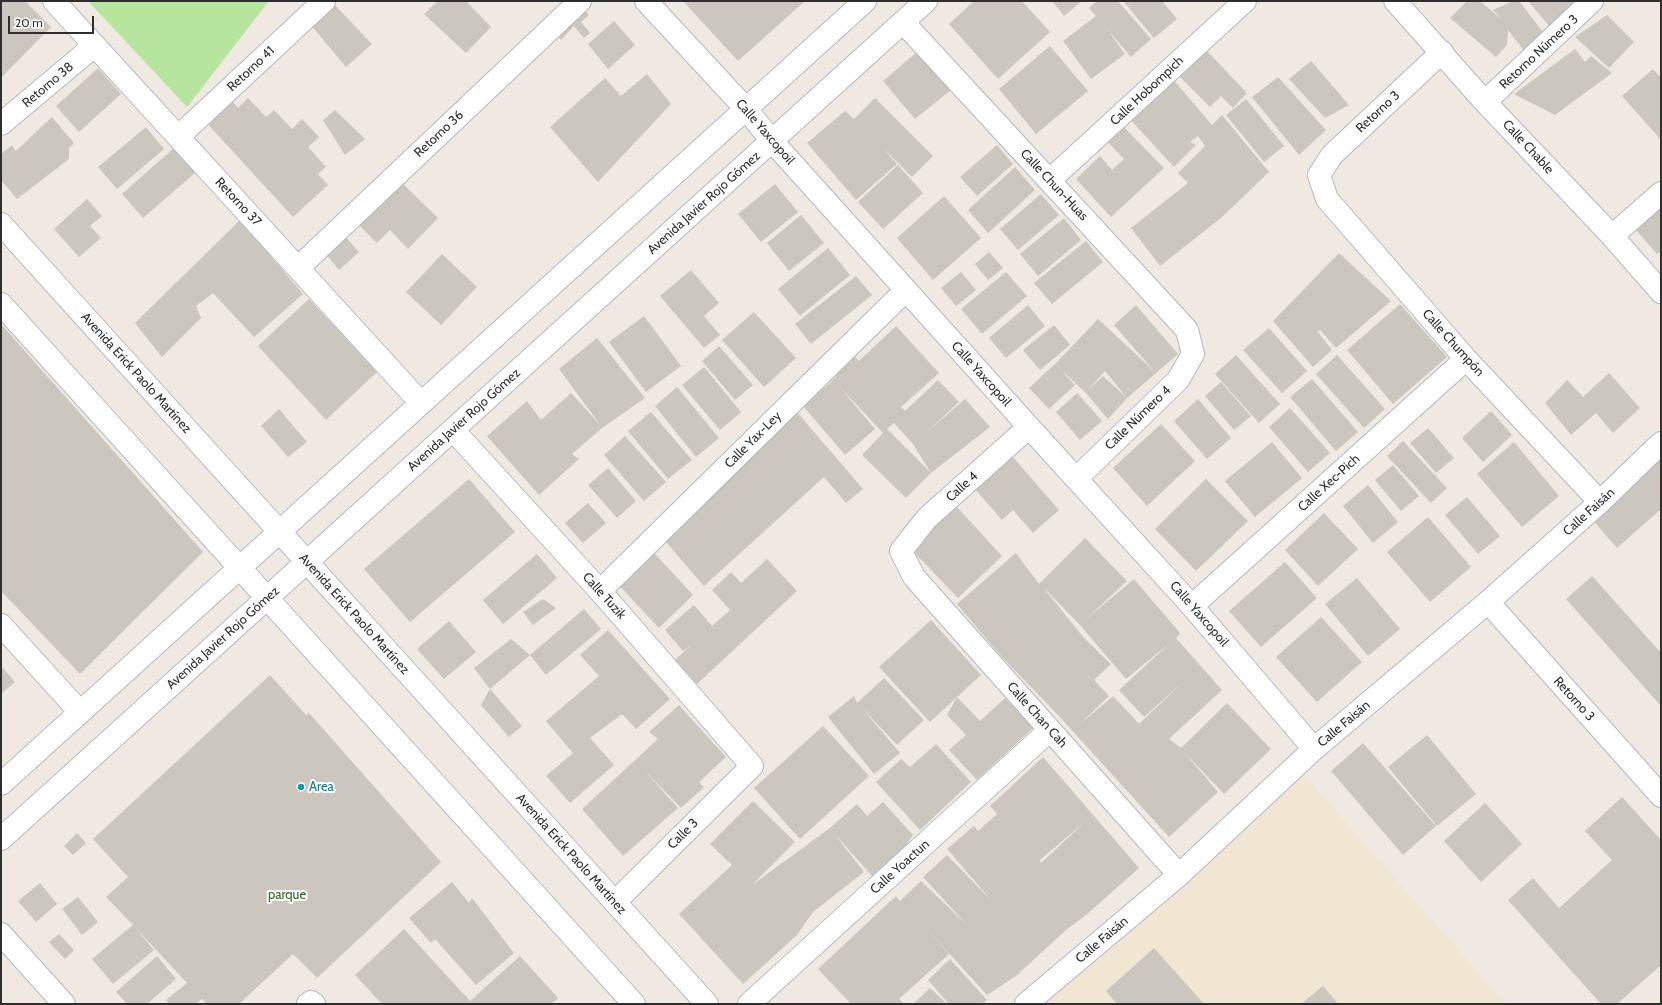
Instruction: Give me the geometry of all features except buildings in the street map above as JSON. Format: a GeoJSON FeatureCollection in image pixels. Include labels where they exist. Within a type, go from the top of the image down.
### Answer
{"type":"FeatureCollection","features":[{"type":"Feature","properties":{"kind":"street","name":"Retorno 37"},"geometry":{"type":"LineString","coordinates":[[54,1],[421,403]]}},
{"type":"Feature","properties":{"kind":"street","name":"Retorno 41"},"geometry":{"type":"LineString","coordinates":[[178,138],[324,1]]}},
{"type":"Feature","properties":{"kind":"street","name":"Retorno 36"},"geometry":{"type":"LineString","coordinates":[[298,268],[580,1]]}},
{"type":"Feature","properties":{"kind":"street","name":"Calle Yaxcopoil"},"geometry":{"type":"LineString","coordinates":[[646,1],[746,109],[772,141],[1192,606],[1314,749]]}},
{"type":"Feature","properties":{"kind":"street"},"geometry":{"type":"LineString","coordinates":[[1,784],[865,1]]}},
{"type":"Feature","properties":{"kind":"street","name":"Avenida Javier Rojo Gómez"},"geometry":{"type":"LineString","coordinates":[[1,839],[926,1]]}},
{"type":"Feature","properties":{"kind":"street","name":"Calle Hobompich"},"geometry":{"type":"LineString","coordinates":[[1050,180],[1245,1]]}},
{"type":"Feature","properties":{"kind":"street","name":"Calle Chable"},"geometry":{"type":"LineString","coordinates":[[1395,1],[1485,102],[1612,236],[1661,292]]}},
{"type":"Feature","properties":{"kind":"street","name":"Retorno Número 3"},"geometry":{"type":"LineString","coordinates":[[1485,102],[1592,1]]}},
{"type":"Feature","properties":{"kind":"street","name":"Calle Chun-Huas"},"geometry":{"type":"LineString","coordinates":[[903,22],[1187,330],[1193,354]]}},
{"type":"Feature","properties":{"kind":"street","name":"Retorno 38"},"geometry":{"type":"LineString","coordinates":[[1,124],[94,46]]}},
{"type":"Feature","properties":{"kind":"street","name":"Retorno 3"},"geometry":{"type":"LineString","coordinates":[[1319,175],[1332,155],[1442,52]]}},
{"type":"Feature","properties":{"kind":"street","name":"Calle Chumpón"},"geometry":{"type":"LineString","coordinates":[[1319,175],[1327,199],[1466,359],[1600,502]]}},
{"type":"Feature","properties":{"kind":"street"},"geometry":{"type":"LineString","coordinates":[[1612,236],[1661,193]]}},
{"type":"Feature","properties":{"kind":"street","name":"Avenida Erick Paolo Martínez"},"geometry":{"type":"LineString","coordinates":[[1,224],[706,1004]]}},
{"type":"Feature","properties":{"kind":"street","name":"Calle Yax-Ley"},"geometry":{"type":"LineString","coordinates":[[600,591],[906,290]]}},
{"type":"Feature","properties":{"kind":"street"},"geometry":{"type":"LineString","coordinates":[[1,304],[634,1004]]}},
{"type":"Feature","properties":{"kind":"street","name":"Calle Número 4"},"geometry":{"type":"LineString","coordinates":[[1077,478],[1178,380],[1193,354]]}},
{"type":"Feature","properties":{"kind":"street","name":"Calle Xec-Pich"},"geometry":{"type":"LineString","coordinates":[[1192,606],[1466,359]]}},
{"type":"Feature","properties":{"kind":"street","name":"Calle 4"},"geometry":{"type":"LineString","coordinates":[[901,551],[927,518],[1029,427]]}},
{"type":"Feature","properties":{"kind":"street","name":"Calle Tuzik"},"geometry":{"type":"LineString","coordinates":[[453,430],[600,591],[752,766]]}},
{"type":"Feature","properties":{"kind":"street","name":"Calle Faisán"},"geometry":{"type":"LineString","coordinates":[[1026,1004],[1179,875],[1314,749],[1488,602],[1600,502],[1661,443]]}},
{"type":"Feature","properties":{"kind":"street","name":"Calle Chan Cah"},"geometry":{"type":"LineString","coordinates":[[901,551],[914,577],[1179,875]]}},
{"type":"Feature","properties":{"kind":"street","name":"Retorno 3"},"geometry":{"type":"LineString","coordinates":[[1488,602],[1661,796]]}},
{"type":"Feature","properties":{"kind":"street"},"geometry":{"type":"LineString","coordinates":[[1,625],[80,712]]}},
{"type":"Feature","properties":{"kind":"street","name":"Calle Yoactun"},"geometry":{"type":"LineString","coordinates":[[749,1004],[1050,730]]}},
{"type":"Feature","properties":{"kind":"street","name":"Calle 3"},"geometry":{"type":"LineString","coordinates":[[615,902],[752,766]]}},
{"type":"Feature","properties":{"kind":"street"},"geometry":{"type":"LineString","coordinates":[[1,934],[64,1004]]}},
{"type":"Feature","properties":{"kind":"street"},"geometry":{"type":"LineString","coordinates":[[308,1004],[311,1002],[314,1004]]}},
{"type":"Feature","properties":{"kind":"shaded area"},"geometry":{"type":"Polygon","coordinates":[[[1305,776],[1506,1004],[1046,1004],[1305,776]]]}},
{"type":"Feature","properties":{"kind":"green space"},"geometry":{"type":"Polygon","coordinates":[[[88,1],[269,1],[187,107],[88,1]]]}},
{"type":"Feature","properties":{"kind":"place","name":"Area"},"geometry":{"type":"Point","coordinates":[301,787]}},
{"type":"Feature","properties":{"kind":"park label","name":"parque"},"geometry":{"type":"Point","coordinates":[287,895]}}]}
